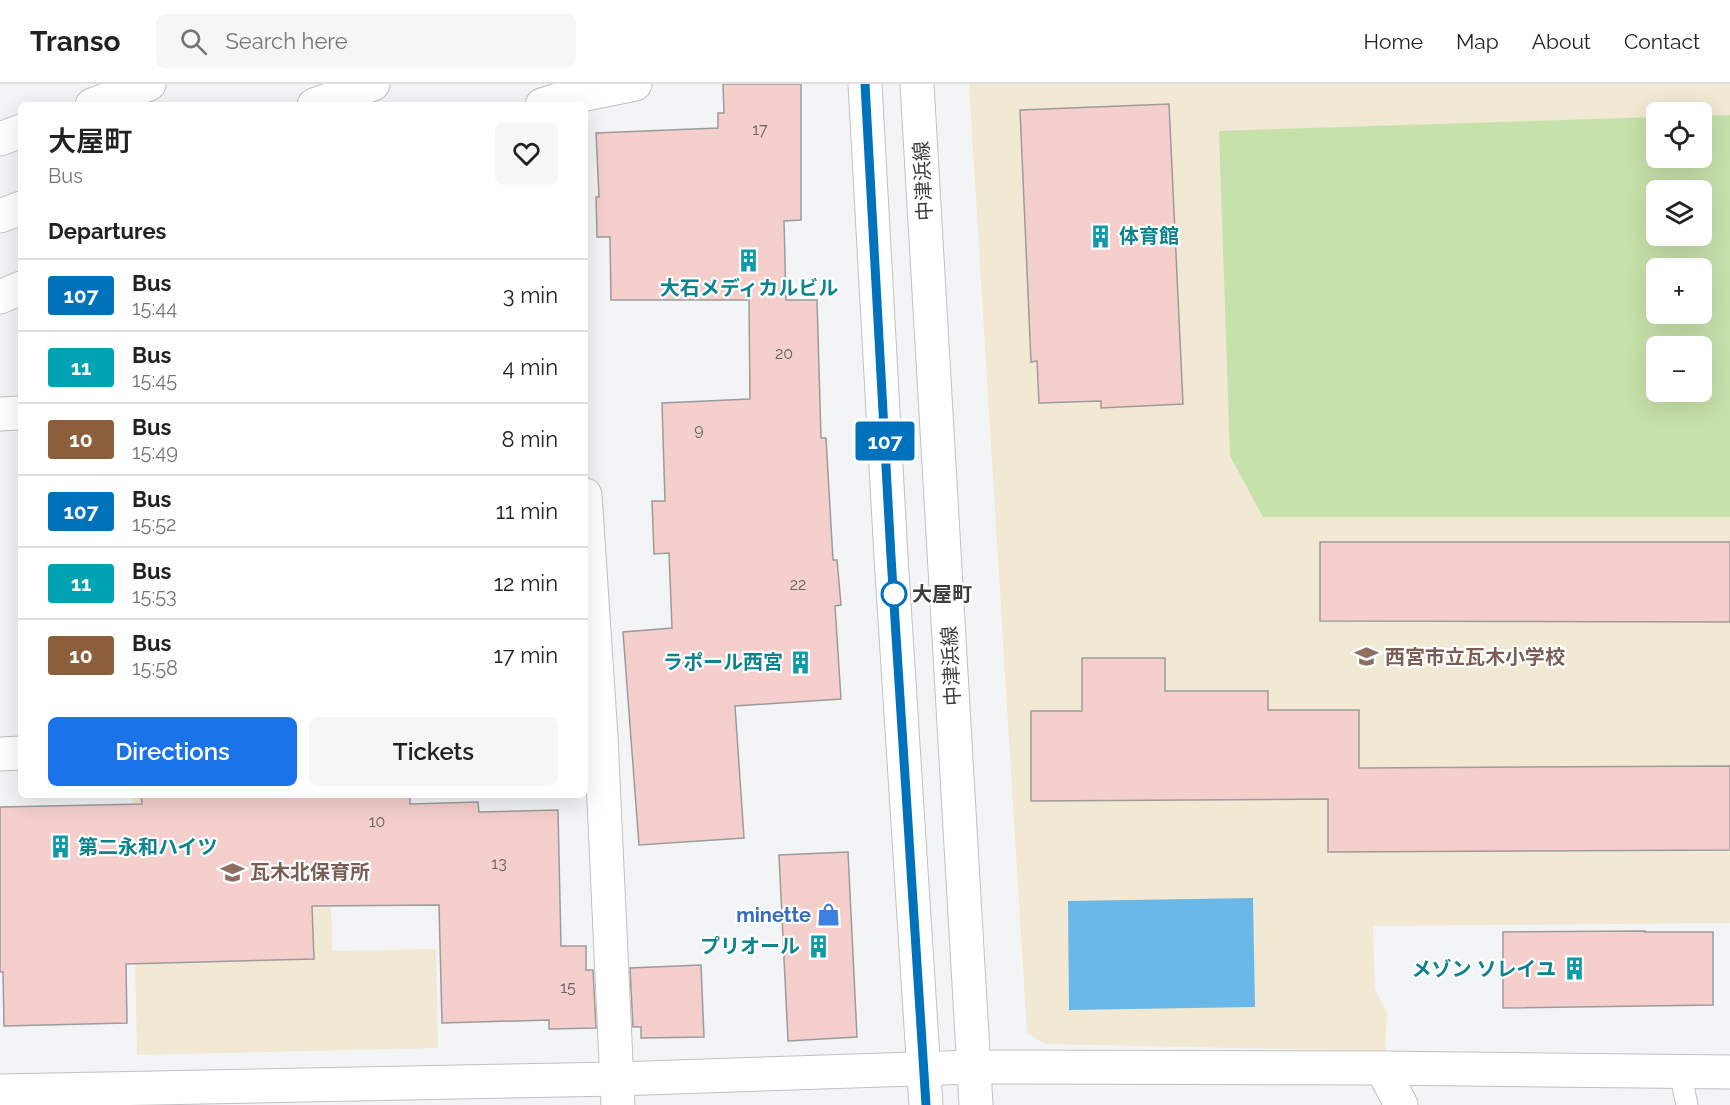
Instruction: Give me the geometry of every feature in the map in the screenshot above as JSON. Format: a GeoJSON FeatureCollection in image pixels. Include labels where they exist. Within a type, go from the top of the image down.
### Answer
{"type":"FeatureCollection","features":[{"type":"Feature","properties":{"kind":"main road"},"geometry":{"type":"LineString","coordinates":[[100,102],[149,84]]}},
{"type":"Feature","properties":{"kind":"main road"},"geometry":{"type":"LineString","coordinates":[[322,102],[373,84]]}},
{"type":"Feature","properties":{"kind":"main road"},"geometry":{"type":"LineString","coordinates":[[556,98],[635,84]]}},
{"type":"Feature","properties":{"kind":"main road"},"geometry":{"type":"LineString","coordinates":[[865,84],[891,557],[926,1105]]}},
{"type":"Feature","properties":{"kind":"main road","name":"中津浜線"},"geometry":{"type":"LineString","coordinates":[[917,84],[976,1105]]}},
{"type":"Feature","properties":{"kind":"main road"},"geometry":{"type":"LineString","coordinates":[[0,139],[18,132]]}},
{"type":"Feature","properties":{"kind":"main road"},"geometry":{"type":"LineString","coordinates":[[0,216],[18,209]]}},
{"type":"Feature","properties":{"kind":"main road"},"geometry":{"type":"LineString","coordinates":[[0,297],[18,289]]}},
{"type":"Feature","properties":{"kind":"main road"},"geometry":{"type":"LineString","coordinates":[[0,414],[18,413]]}},
{"type":"Feature","properties":{"kind":"main road"},"geometry":{"type":"LineString","coordinates":[[588,586],[593,737],[617,1092]]}},
{"type":"Feature","properties":{"kind":"main road"},"geometry":{"type":"LineString","coordinates":[[0,754],[18,753]]}},
{"type":"Feature","properties":{"kind":"main road"},"geometry":{"type":"LineString","coordinates":[[0,1091],[617,1092],[816,1074],[974,1067],[1730,1072]]}},
{"type":"Feature","properties":{"kind":"main road"},"geometry":{"type":"LineString","coordinates":[[1382,1068],[1401,1105]]}},
{"type":"Feature","properties":{"kind":"lane"},"geometry":{"type":"LineString","coordinates":[[1680,1072],[1687,1105]]}},
{"type":"Feature","properties":{"kind":"shaded area","name":"西宮市立瓦木小学校"},"geometry":{"type":"Polygon","coordinates":[[[969,84],[1730,84],[1730,923],[1373,926],[1375,989],[1387,1013],[1385,1051],[1045,1044],[1027,1033],[969,84]]]}},
{"type":"Feature","properties":{"kind":"shaded area","name":"瓦木北保育所"},"geometry":{"type":"Polygon","coordinates":[[[132,798],[328,798],[332,951],[436,949],[438,1048],[137,1055],[132,798]]]}},
{"type":"Feature","properties":{"kind":"green space"},"geometry":{"type":"Polygon","coordinates":[[[1730,115],[1730,517],[1263,517],[1230,456],[1219,131],[1646,117],[1646,168],[1712,168],[1712,116],[1730,115]]]}},
{"type":"Feature","properties":{"kind":"water"},"geometry":{"type":"Polygon","coordinates":[[[1253,898],[1255,1007],[1069,1010],[1068,901],[1253,898]]]}},
{"type":"Feature","properties":{"kind":"building"},"geometry":{"type":"Polygon","coordinates":[[[723,84],[801,84],[801,220],[784,221],[786,300],[817,300],[821,438],[826,438],[833,560],[837,560],[841,605],[835,606],[841,699],[735,706],[744,838],[639,845],[623,632],[672,628],[669,553],[654,554],[652,501],[665,501],[662,403],[750,399],[749,300],[611,300],[610,237],[597,237],[596,197],[599,197],[596,133],[718,128],[718,113],[724,113],[723,84]]]}},
{"type":"Feature","properties":{"kind":"building","name":"体育館"},"geometry":{"type":"Polygon","coordinates":[[[1169,104],[1183,404],[1101,408],[1101,401],[1039,403],[1037,361],[1031,362],[1020,110],[1169,104]]]}},
{"type":"Feature","properties":{"kind":"building"},"geometry":{"type":"Polygon","coordinates":[[[1320,542],[1730,542],[1730,622],[1320,621],[1320,542]]]}},
{"type":"Feature","properties":{"kind":"building"},"geometry":{"type":"Polygon","coordinates":[[[1082,658],[1165,658],[1165,691],[1268,691],[1268,710],[1359,710],[1359,768],[1730,766],[1730,850],[1328,852],[1328,799],[1031,801],[1031,711],[1082,711],[1082,658]]]}},
{"type":"Feature","properties":{"kind":"building"},"geometry":{"type":"Polygon","coordinates":[[[141,798],[410,798],[410,804],[478,802],[479,812],[558,810],[561,946],[586,946],[586,970],[593,970],[596,1028],[549,1029],[549,1020],[442,1023],[439,905],[312,906],[314,959],[126,964],[127,1023],[4,1026],[3,972],[0,972],[0,807],[142,804],[141,798]]]}},
{"type":"Feature","properties":{"kind":"building","name":"プリオール"},"geometry":{"type":"Polygon","coordinates":[[[848,852],[857,1037],[788,1041],[779,855],[848,852]]]}},
{"type":"Feature","properties":{"kind":"building","name":"メゾン ソレイユ"},"geometry":{"type":"Polygon","coordinates":[[[1503,932],[1713,932],[1713,1005],[1503,1008],[1503,932]]]}},
{"type":"Feature","properties":{"kind":"building"},"geometry":{"type":"Polygon","coordinates":[[[701,965],[704,1037],[641,1038],[641,1027],[633,1027],[630,968],[701,965]]]}},
{"type":"Feature","properties":{"kind":"bus line","name":"107"},"geometry":{"type":"LineString","coordinates":[[865,84],[891,557],[926,1105]]}},
{"type":"Feature","properties":{"kind":"place","name":"体育館"},"geometry":{"type":"Point","coordinates":[1101,236]}},
{"type":"Feature","properties":{"kind":"place","name":"大石メディカルビル"},"geometry":{"type":"Point","coordinates":[749,260]}},
{"type":"Feature","properties":{"kind":"place","name":"大屋町"},"geometry":{"type":"Point","coordinates":[894,594]}},
{"type":"Feature","properties":{"kind":"place","name":"西宮市立瓦木小学校"},"geometry":{"type":"Point","coordinates":[1367,657]}},
{"type":"Feature","properties":{"kind":"place","name":"ラポール西宮"},"geometry":{"type":"Point","coordinates":[801,662]}},
{"type":"Feature","properties":{"kind":"place","name":"第二永和ハイツ"},"geometry":{"type":"Point","coordinates":[60,847]}},
{"type":"Feature","properties":{"kind":"place","name":"瓦木北保育所"},"geometry":{"type":"Point","coordinates":[232,872]}},
{"type":"Feature","properties":{"kind":"place","name":"minette"},"geometry":{"type":"Point","coordinates":[829,915]}},
{"type":"Feature","properties":{"kind":"place","name":"プリオール"},"geometry":{"type":"Point","coordinates":[818,946]}},
{"type":"Feature","properties":{"kind":"place","name":"メゾン ソレイユ"},"geometry":{"type":"Point","coordinates":[1574,969]}}]}
